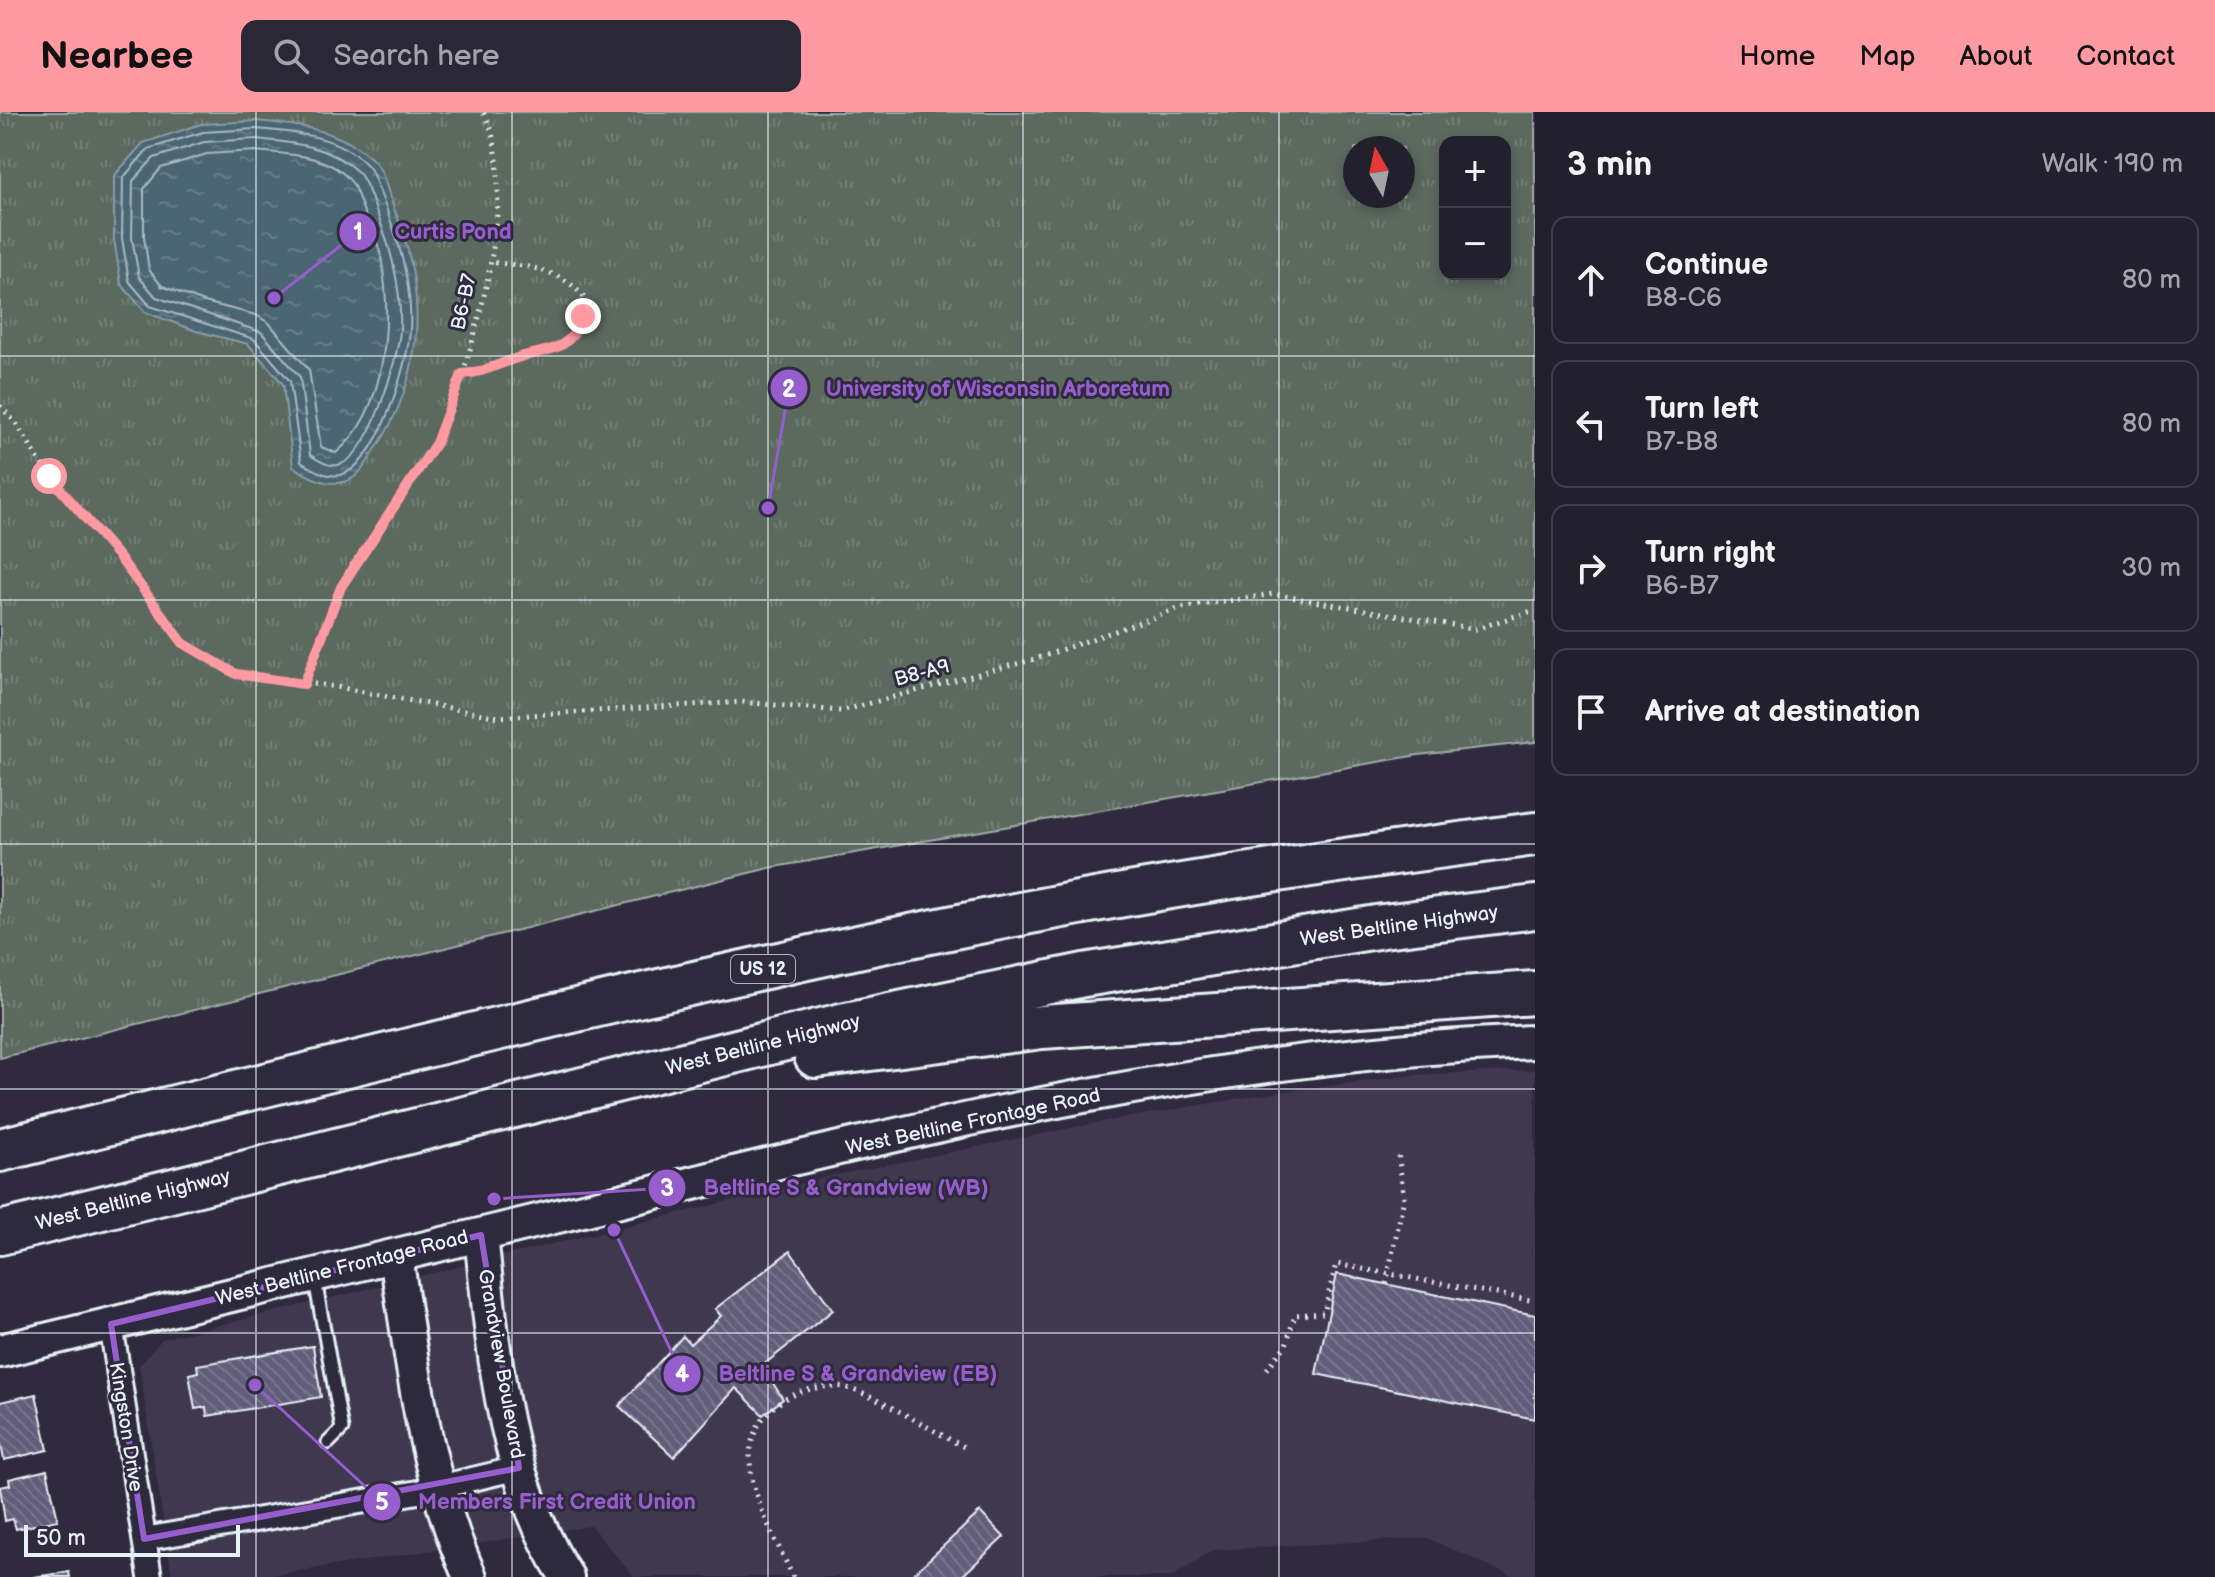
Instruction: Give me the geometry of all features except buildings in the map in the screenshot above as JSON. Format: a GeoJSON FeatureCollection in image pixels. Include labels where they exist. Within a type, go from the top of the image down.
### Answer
{"type":"FeatureCollection","features":[{"type":"Feature","properties":{"kind":"highway","name":"US 12"},"geometry":{"type":"LineString","coordinates":[[0,1150],[711,980],[961,926],[1348,858],[1535,834]]}},
{"type":"Feature","properties":{"kind":"highway","name":"West Beltline Highway"},"geometry":{"type":"LineString","coordinates":[[0,1233],[846,1024],[1084,975],[1383,926],[1535,907]]}},
{"type":"Feature","properties":{"kind":"highway"},"geometry":{"type":"LineString","coordinates":[[608,1083],[1042,1027],[1535,993]]}},
{"type":"Feature","properties":{"kind":"street","name":"West Beltline Frontage Road"},"geometry":{"type":"LineString","coordinates":[[0,1351],[769,1164],[1066,1101],[1293,1063],[1422,1049],[1535,1042]]}},
{"type":"Feature","properties":{"kind":"street","name":"Grandview Boulevard"},"geometry":{"type":"LineString","coordinates":[[481,1235],[488,1305],[519,1468],[545,1542],[567,1577]]}},
{"type":"Feature","properties":{"kind":"street"},"geometry":{"type":"LineString","coordinates":[[396,1256],[421,1426],[435,1488],[470,1577]]}},
{"type":"Feature","properties":{"kind":"street","name":"Kingston Drive"},"geometry":{"type":"LineString","coordinates":[[111,1324],[150,1577]]}},
{"type":"Feature","properties":{"kind":"street"},"geometry":{"type":"LineString","coordinates":[[144,1539],[435,1488],[519,1468]]}},
{"type":"Feature","properties":{"kind":"lane"},"geometry":{"type":"LineString","coordinates":[[314,1275],[342,1429],[328,1443]]}},
{"type":"Feature","properties":{"kind":"path"},"geometry":{"type":"LineString","coordinates":[[486,113],[499,189],[489,262]]}},
{"type":"Feature","properties":{"kind":"path","name":"B6-B7"},"geometry":{"type":"LineString","coordinates":[[489,262],[535,267],[574,284],[585,299],[583,316],[576,333],[563,346],[515,358],[479,373],[462,374],[481,312],[489,262]]}},
{"type":"Feature","properties":{"kind":"path"},"geometry":{"type":"LineString","coordinates":[[304,684],[341,587],[436,443],[462,374]]}},
{"type":"Feature","properties":{"kind":"path","name":"B8-A9"},"geometry":{"type":"LineString","coordinates":[[0,406],[16,423],[49,476],[119,557],[183,643],[236,674],[498,717],[741,702],[841,711],[1035,659],[1180,608],[1273,594],[1475,629],[1535,610]]}},
{"type":"Feature","properties":{"kind":"path"},"geometry":{"type":"LineString","coordinates":[[1386,1284],[1404,1198],[1398,1153]]}},
{"type":"Feature","properties":{"kind":"path"},"geometry":{"type":"LineString","coordinates":[[1267,1369],[1286,1345],[1295,1315],[1324,1313],[1336,1264],[1535,1301]]}},
{"type":"Feature","properties":{"kind":"path"},"geometry":{"type":"LineString","coordinates":[[793,1577],[748,1471],[748,1452],[758,1427],[773,1407],[794,1393],[846,1388],[968,1449]]}},
{"type":"Feature","properties":{"kind":"highlighted area"},"geometry":{"type":"Polygon","coordinates":[[[481,1235],[519,1468],[144,1539],[111,1324],[481,1235]]]}},
{"type":"Feature","properties":{"kind":"shaded area"},"geometry":{"type":"Polygon","coordinates":[[[1535,1070],[1535,1577],[1515,1577],[1427,1538],[1213,1550],[1172,1577],[634,1577],[591,1526],[259,1577],[172,1577],[139,1366],[162,1339],[831,1176],[1106,1121],[1266,1094],[1413,1075],[1535,1070]]]}},
{"type":"Feature","properties":{"kind":"green space"},"geometry":{"type":"Polygon","coordinates":[[[0,112],[1535,112],[1535,742],[1418,755],[769,868],[0,1058],[0,112]]]}},
{"type":"Feature","properties":{"kind":"water"},"geometry":{"type":"Polygon","coordinates":[[[256,121],[288,124],[334,135],[374,161],[385,182],[412,269],[416,332],[412,364],[403,394],[391,424],[363,468],[344,482],[320,480],[293,467],[283,384],[248,344],[196,331],[145,312],[121,284],[114,239],[114,176],[143,143],[201,124],[256,121]]]}},
{"type":"Feature","properties":{"kind":"place","name":"Curtis Pond"},"geometry":{"type":"Point","coordinates":[274,298]}},
{"type":"Feature","properties":{"kind":"place","name":"University of Wisconsin Arboretum"},"geometry":{"type":"Point","coordinates":[768,508]}},
{"type":"Feature","properties":{"kind":"place","name":"Beltline S & Grandview (WB)"},"geometry":{"type":"Point","coordinates":[494,1199]}},
{"type":"Feature","properties":{"kind":"place","name":"Beltline S & Grandview (EB)"},"geometry":{"type":"Point","coordinates":[614,1230]}},
{"type":"Feature","properties":{"kind":"place","name":"Members First Credit Union"},"geometry":{"type":"Point","coordinates":[255,1385]}},
{"type":"Feature","properties":{"kind":"route"},"geometry":{"type":"LineString","coordinates":[[49,476],[119,557],[183,643],[236,674],[304,684],[341,587],[436,443],[462,374],[479,373],[515,358],[537,355],[563,346],[576,333],[583,316]]}}]}
